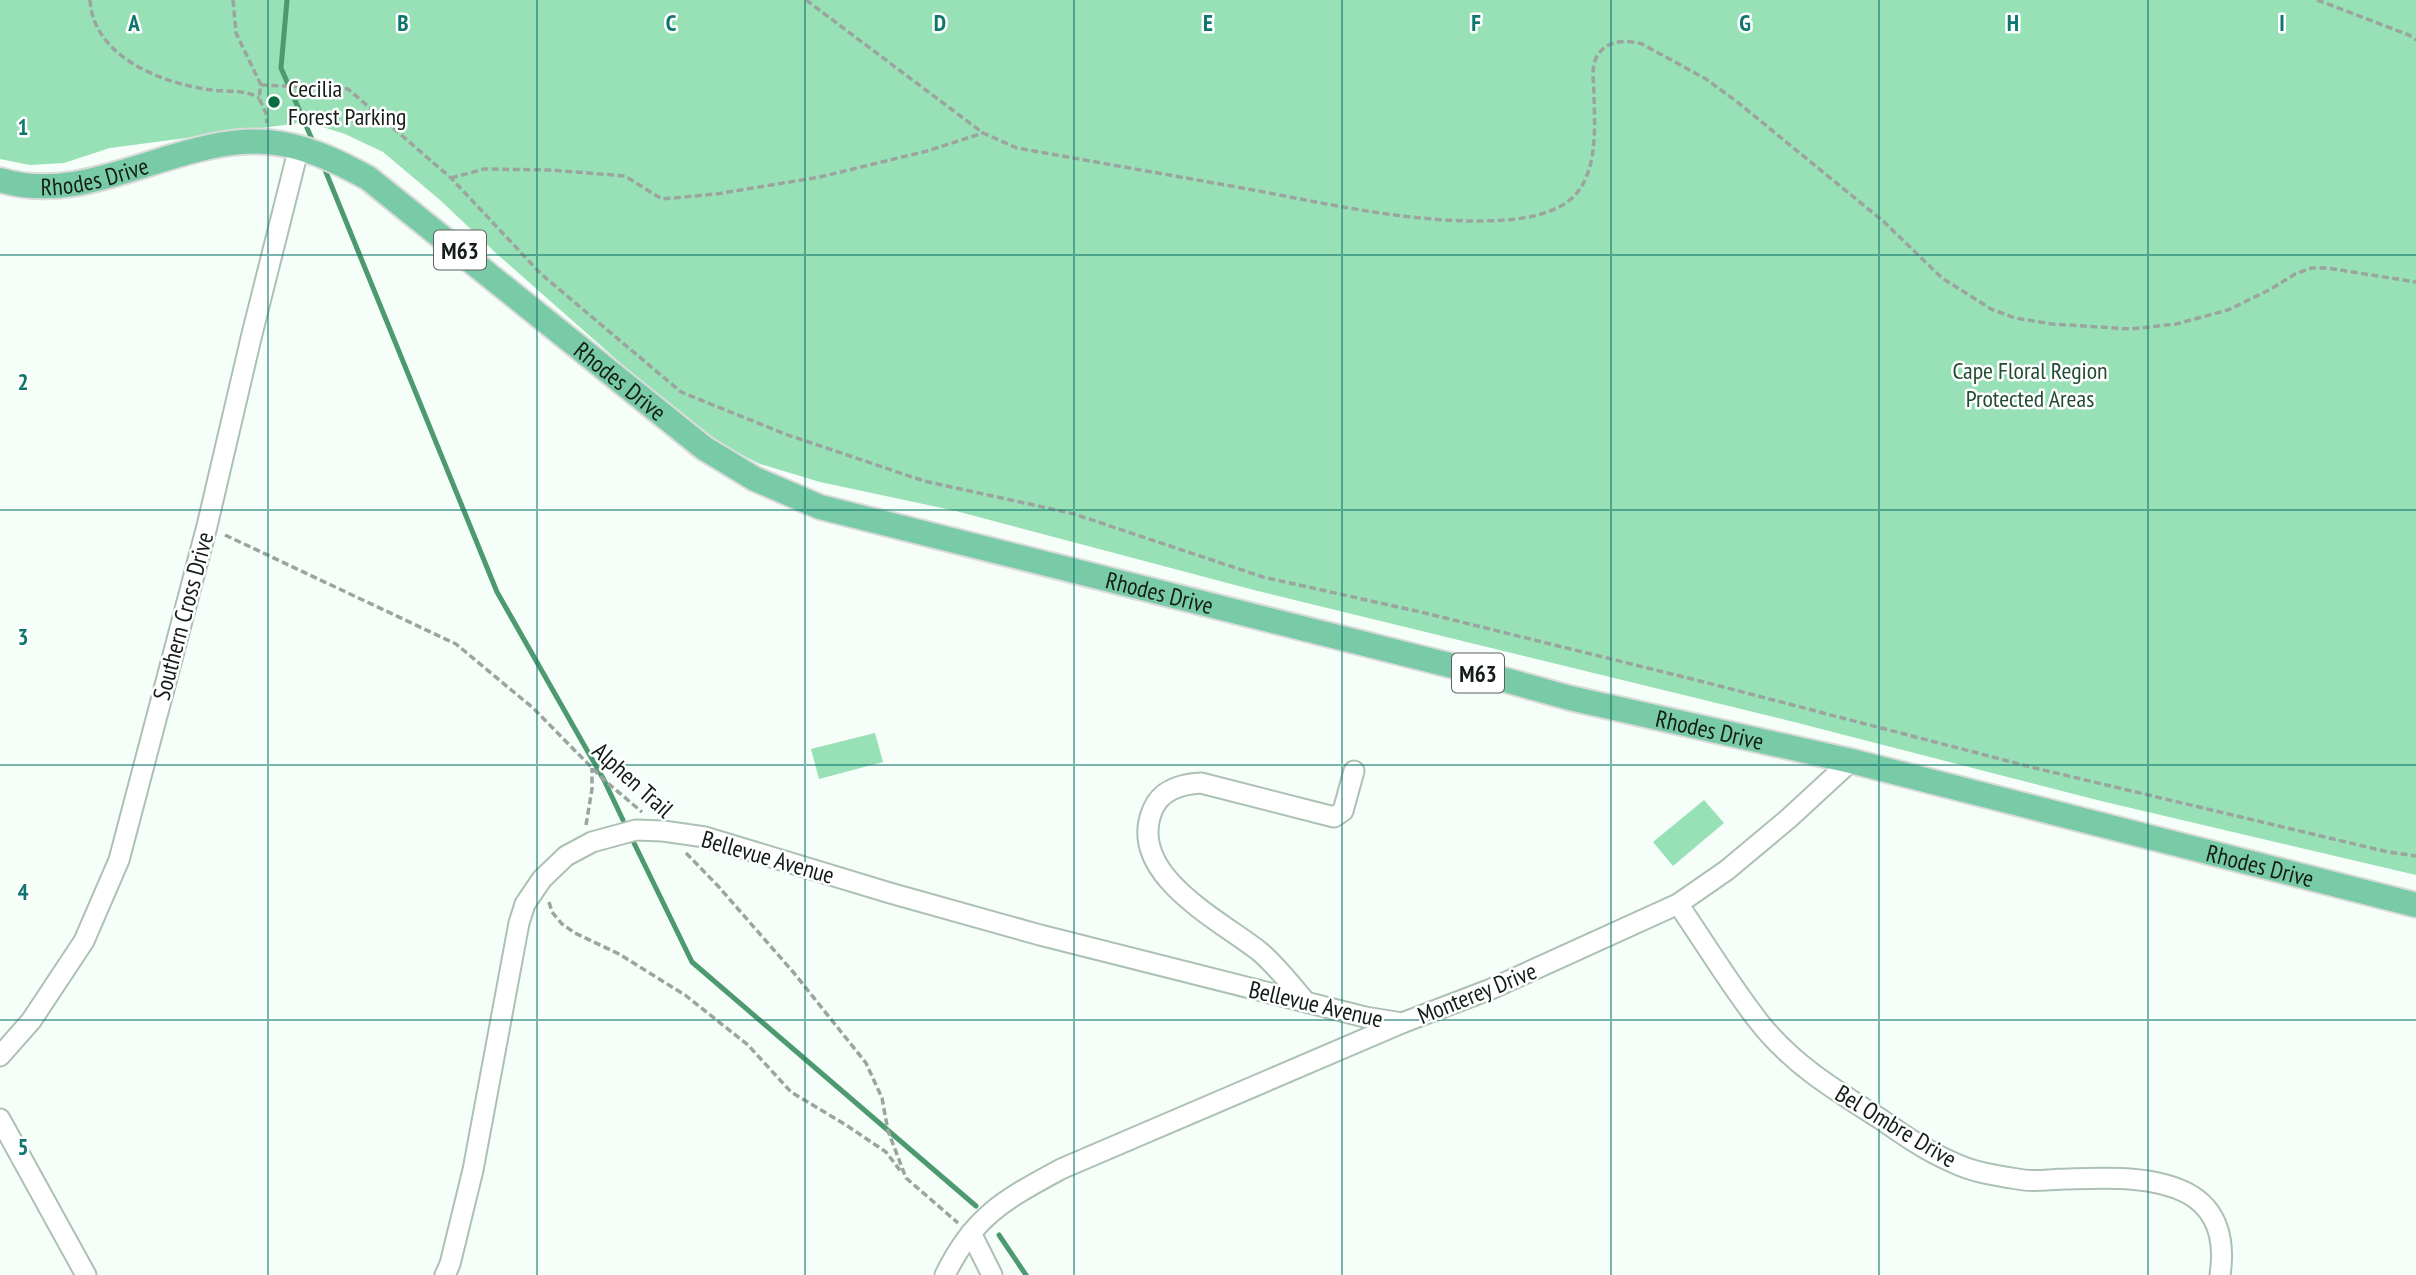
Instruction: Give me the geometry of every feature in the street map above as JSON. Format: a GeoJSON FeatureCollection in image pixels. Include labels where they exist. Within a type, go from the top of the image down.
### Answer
{"type":"FeatureCollection","features":[{"type":"Feature","properties":{"kind":"main road","name":"Rhodes Drive"},"geometry":{"type":"LineString","coordinates":[[0,180],[25,185],[61,186],[220,145],[268,142],[317,154],[369,178],[685,434],[755,478],[810,502],[1570,698],[1850,761],[2416,905]]}},
{"type":"Feature","properties":{"kind":"street","name":"Southern Cross Drive"},"geometry":{"type":"LineString","coordinates":[[0,1056],[31,1021],[84,941],[114,872],[207,526],[317,154]]}},
{"type":"Feature","properties":{"kind":"street","name":"Monterey Drive"},"geometry":{"type":"LineString","coordinates":[[945,1275],[971,1233],[1002,1202],[1061,1169],[1402,1023],[1491,989],[1678,904],[1707,886],[1747,853],[1850,761]]}},
{"type":"Feature","properties":{"kind":"street"},"geometry":{"type":"LineString","coordinates":[[1306,1002],[1261,953],[1166,878],[1150,850],[1148,836],[1151,812],[1164,794],[1188,783],[1201,783],[1334,817],[1343,811],[1354,771]]}},
{"type":"Feature","properties":{"kind":"street","name":"Bellevue Avenue"},"geometry":{"type":"LineString","coordinates":[[445,1275],[473,1170],[519,923],[525,904],[542,879],[566,856],[592,842],[636,830],[663,831],[705,838],[1028,931],[1365,1017],[1402,1023]]}},
{"type":"Feature","properties":{"kind":"street","name":"Bel Ombre Drive"},"geometry":{"type":"LineString","coordinates":[[1678,904],[1759,1023],[1785,1051],[1815,1077],[1922,1147],[1953,1163],[1992,1175],[2029,1180],[2105,1178],[2166,1186],[2187,1193],[2202,1204],[2215,1219],[2223,1249],[2220,1275]]}},
{"type":"Feature","properties":{"kind":"street"},"geometry":{"type":"LineString","coordinates":[[0,1119],[86,1275]]}},
{"type":"Feature","properties":{"kind":"street"},"geometry":{"type":"LineString","coordinates":[[971,1233],[992,1275]]}},
{"type":"Feature","properties":{"kind":"path"},"geometry":{"type":"LineString","coordinates":[[90,0],[91,12],[103,37],[111,47],[136,65],[169,80],[209,90],[246,92],[259,98],[261,85],[236,33],[233,0]]}},
{"type":"Feature","properties":{"kind":"path"},"geometry":{"type":"LineString","coordinates":[[806,0],[983,133],[1017,148],[1362,212],[1423,220],[1490,221],[1531,216],[1558,208],[1578,193],[1591,166],[1594,144],[1593,73],[1596,58],[1606,47],[1620,40],[1653,49],[1706,79],[1883,220],[1942,278],[1991,309],[2015,318],[2052,324],[2130,329],[2176,324],[2228,310],[2295,274],[2312,268],[2337,269],[2416,282]]}},
{"type":"Feature","properties":{"kind":"path"},"geometry":{"type":"LineString","coordinates":[[2317,0],[2416,40]]}},
{"type":"Feature","properties":{"kind":"path"},"geometry":{"type":"LineString","coordinates":[[261,85],[348,89],[451,178],[541,274],[681,392],[830,450],[924,481],[1074,514],[1263,577],[1425,613],[1691,678],[2035,768],[2388,852],[2416,856]]}},
{"type":"Feature","properties":{"kind":"path"},"geometry":{"type":"LineString","coordinates":[[451,178],[484,169],[551,170],[625,176],[662,199],[716,194],[820,177],[927,151],[983,133]]}},
{"type":"Feature","properties":{"kind":"path","name":"Alphen Trail"},"geometry":{"type":"LineString","coordinates":[[207,526],[456,644],[533,708],[592,768],[663,831],[718,886],[794,973],[866,1063],[882,1098],[888,1131],[905,1178],[971,1233]]}},
{"type":"Feature","properties":{"kind":"path"},"geometry":{"type":"LineString","coordinates":[[573,852],[589,819],[592,768]]}},
{"type":"Feature","properties":{"kind":"path"},"geometry":{"type":"LineString","coordinates":[[548,898],[552,912],[562,924],[619,954],[685,995],[748,1045],[791,1092],[886,1153],[905,1178]]}},
{"type":"Feature","properties":{"kind":"green space","name":"Cape Floral Region Protected Areas"},"geometry":{"type":"Polygon","coordinates":[[[0,0],[2416,0],[2416,875],[2097,800],[1794,722],[1254,590],[956,511],[820,482],[760,464],[702,435],[497,254],[440,200],[383,152],[345,134],[307,122],[110,148],[64,163],[30,165],[0,159],[0,0]]]}},
{"type":"Feature","properties":{"kind":"green space"},"geometry":{"type":"Polygon","coordinates":[[[875,733],[883,762],[819,779],[811,749],[875,733]]]}},
{"type":"Feature","properties":{"kind":"green space"},"geometry":{"type":"Polygon","coordinates":[[[1704,800],[1724,823],[1673,866],[1653,842],[1704,800]]]}},
{"type":"Feature","properties":{"kind":"waterway"},"geometry":{"type":"LineString","coordinates":[[287,0],[281,68],[314,144]]}},
{"type":"Feature","properties":{"kind":"waterway"},"geometry":{"type":"LineString","coordinates":[[323,165],[497,592],[604,780],[623,820]]}},
{"type":"Feature","properties":{"kind":"waterway"},"geometry":{"type":"LineString","coordinates":[[634,843],[692,962],[976,1206]]}},
{"type":"Feature","properties":{"kind":"waterway"},"geometry":{"type":"LineString","coordinates":[[999,1235],[1026,1275]]}},
{"type":"Feature","properties":{"kind":"place","name":"Cecilia Forest Parking"},"geometry":{"type":"Point","coordinates":[274,102]}}]}
